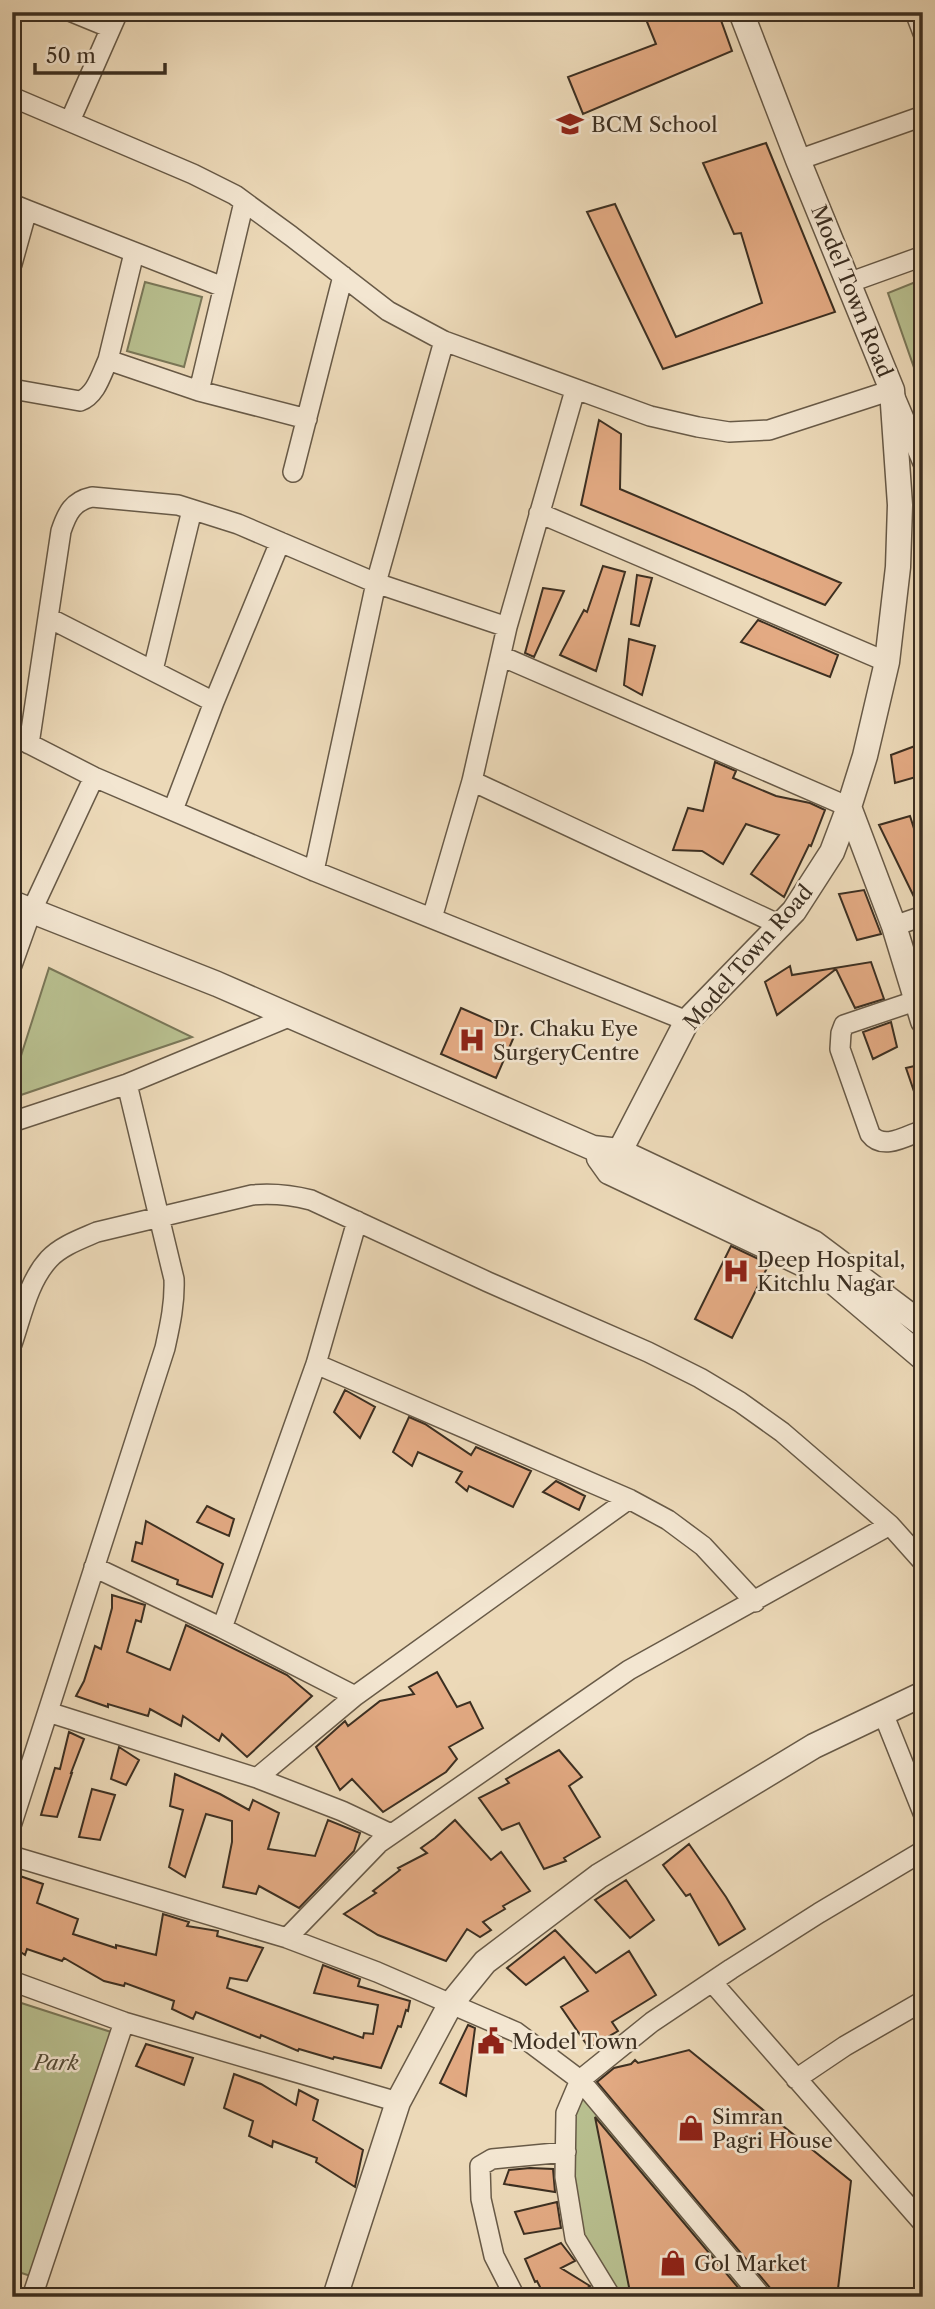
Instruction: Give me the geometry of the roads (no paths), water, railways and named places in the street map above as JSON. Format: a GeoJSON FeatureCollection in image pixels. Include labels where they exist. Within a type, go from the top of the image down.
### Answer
{"type":"FeatureCollection","features":[{"type":"Feature","properties":{"kind":"street"},"geometry":{"type":"LineString","coordinates":[[70,121],[114,20],[72,12]]}},
{"type":"Feature","properties":{"kind":"street","name":"Model Town Road"},"geometry":{"type":"LineString","coordinates":[[614,1162],[687,1021],[794,911],[826,862],[849,807],[865,756],[887,662],[898,567],[900,505],[892,390],[797,160],[741,12]]}},
{"type":"Feature","properties":{"kind":"street"},"geometry":{"type":"LineString","coordinates":[[915,12],[923,33]]}},
{"type":"Feature","properties":{"kind":"street"},"geometry":{"type":"LineString","coordinates":[[12,97],[193,174],[244,202],[388,311],[444,341],[650,416],[729,432],[769,430],[892,390],[923,463]]}},
{"type":"Feature","properties":{"kind":"street"},"geometry":{"type":"LineString","coordinates":[[797,160],[923,116]]}},
{"type":"Feature","properties":{"kind":"street"},"geometry":{"type":"LineString","coordinates":[[199,391],[244,202]]}},
{"type":"Feature","properties":{"kind":"street"},"geometry":{"type":"LineString","coordinates":[[12,264],[20,207],[223,287]]}},
{"type":"Feature","properties":{"kind":"street"},"geometry":{"type":"LineString","coordinates":[[12,389],[80,401],[88,398],[108,360],[134,253]]}},
{"type":"Feature","properties":{"kind":"street"},"geometry":{"type":"LineString","coordinates":[[848,283],[923,256]]}},
{"type":"Feature","properties":{"kind":"street"},"geometry":{"type":"LineString","coordinates":[[293,472],[343,276]]}},
{"type":"Feature","properties":{"kind":"street"},"geometry":{"type":"LineString","coordinates":[[314,871],[376,583],[444,341]]}},
{"type":"Feature","properties":{"kind":"street"},"geometry":{"type":"LineString","coordinates":[[108,360],[199,391],[307,419]]}},
{"type":"Feature","properties":{"kind":"street"},"geometry":{"type":"LineString","coordinates":[[432,918],[472,781],[507,628],[575,390]]}},
{"type":"Feature","properties":{"kind":"street"},"geometry":{"type":"LineString","coordinates":[[507,628],[376,583],[239,524],[178,505],[92,497],[72,506],[61,531],[50,618],[21,739],[94,777],[314,871],[687,1021]]}},
{"type":"Feature","properties":{"kind":"street"},"geometry":{"type":"LineString","coordinates":[[153,670],[192,510]]}},
{"type":"Feature","properties":{"kind":"street"},"geometry":{"type":"LineString","coordinates":[[539,513],[887,662]]}},
{"type":"Feature","properties":{"kind":"street"},"geometry":{"type":"LineString","coordinates":[[173,810],[280,542]]}},
{"type":"Feature","properties":{"kind":"street"},"geometry":{"type":"LineString","coordinates":[[50,618],[215,702]]}},
{"type":"Feature","properties":{"kind":"street"},"geometry":{"type":"LineString","coordinates":[[501,656],[849,807],[894,926],[919,1011],[844,1025],[839,1041],[873,1139],[886,1143],[923,1130]]}},
{"type":"Feature","properties":{"kind":"street"},"geometry":{"type":"LineString","coordinates":[[12,965],[22,907],[94,777]]}},
{"type":"Feature","properties":{"kind":"street"},"geometry":{"type":"LineString","coordinates":[[472,781],[780,925]]}},
{"type":"Feature","properties":{"kind":"street"},"geometry":{"type":"LineString","coordinates":[[22,907],[217,984],[593,1148],[614,1162],[824,1274],[923,1358]]}},
{"type":"Feature","properties":{"kind":"street"},"geometry":{"type":"LineString","coordinates":[[894,926],[923,916]]}},
{"type":"Feature","properties":{"kind":"street"},"geometry":{"type":"LineString","coordinates":[[12,1122],[127,1084],[291,1016]]}},
{"type":"Feature","properties":{"kind":"street"},"geometry":{"type":"LineString","coordinates":[[12,1824],[169,1331],[174,1279],[127,1084]]}},
{"type":"Feature","properties":{"kind":"street"},"geometry":{"type":"LineString","coordinates":[[614,1162],[814,1243],[923,1325]]}},
{"type":"Feature","properties":{"kind":"street"},"geometry":{"type":"LineString","coordinates":[[12,1344],[30,1287],[50,1257],[73,1243],[97,1233],[160,1216],[252,1195],[276,1193],[312,1200],[700,1378],[740,1402],[782,1433],[890,1525],[923,1562]]}},
{"type":"Feature","properties":{"kind":"street"},"geometry":{"type":"LineString","coordinates":[[222,1628],[316,1364],[357,1221]]}},
{"type":"Feature","properties":{"kind":"street"},"geometry":{"type":"LineString","coordinates":[[316,1364],[629,1499],[668,1520],[704,1546],[755,1602]]}},
{"type":"Feature","properties":{"kind":"street"},"geometry":{"type":"LineString","coordinates":[[257,1778],[355,1696],[629,1499]]}},
{"type":"Feature","properties":{"kind":"street"},"geometry":{"type":"LineString","coordinates":[[287,1938],[379,1843],[629,1670],[890,1525]]}},
{"type":"Feature","properties":{"kind":"street"},"geometry":{"type":"LineString","coordinates":[[94,1567],[355,1696]]}},
{"type":"Feature","properties":{"kind":"street"},"geometry":{"type":"LineString","coordinates":[[335,2297],[398,2102],[450,2005],[485,1962],[599,1875],[814,1746],[923,1694]]}},
{"type":"Feature","properties":{"kind":"street"},"geometry":{"type":"LineString","coordinates":[[48,1712],[257,1778],[342,1811],[391,1834]]}},
{"type":"Feature","properties":{"kind":"street"},"geometry":{"type":"LineString","coordinates":[[883,1713],[923,1813]]}},
{"type":"Feature","properties":{"kind":"street"},"geometry":{"type":"LineString","coordinates":[[611,2297],[575,2238],[565,2177],[566,2113],[580,2080],[652,2022],[819,1913],[923,1851]]}},
{"type":"Feature","properties":{"kind":"street"},"geometry":{"type":"LineString","coordinates":[[12,1856],[287,1938],[377,1972],[516,2032],[580,2080],[762,2297]]}},
{"type":"Feature","properties":{"kind":"street"},"geometry":{"type":"LineString","coordinates":[[12,1981],[124,2022],[398,2102]]}},
{"type":"Feature","properties":{"kind":"street"},"geometry":{"type":"LineString","coordinates":[[712,1982],[923,2223]]}},
{"type":"Feature","properties":{"kind":"street"},"geometry":{"type":"LineString","coordinates":[[796,2079],[845,2046],[923,2001]]}},
{"type":"Feature","properties":{"kind":"street"},"geometry":{"type":"LineString","coordinates":[[12,2292],[31,2297],[124,2022]]}},
{"type":"Feature","properties":{"kind":"street"},"geometry":{"type":"LineString","coordinates":[[515,2297],[494,2256],[481,2199],[480,2166],[492,2159],[566,2152]]}},
{"type":"Feature","properties":{"kind":"place","name":"BCM School"},"geometry":{"type":"Point","coordinates":[570,124]}},
{"type":"Feature","properties":{"kind":"place","name":"Dr. Chaku Eye SurgeryCentre"},"geometry":{"type":"Point","coordinates":[472,1040]}},
{"type":"Feature","properties":{"kind":"place","name":"Deep Hospital, Kitchlu Nagar"},"geometry":{"type":"Point","coordinates":[736,1271]}},
{"type":"Feature","properties":{"kind":"place","name":"Model Town"},"geometry":{"type":"Point","coordinates":[491,2041]}},
{"type":"Feature","properties":{"kind":"place","name":"Simran Pagri House"},"geometry":{"type":"Point","coordinates":[691,2128]}},
{"type":"Feature","properties":{"kind":"place","name":"Gol Market"},"geometry":{"type":"Point","coordinates":[673,2263]}},
{"type":"Feature","properties":{"kind":"park label","name":"Park"},"geometry":{"type":"Point","coordinates":[56,2062]}}]}
